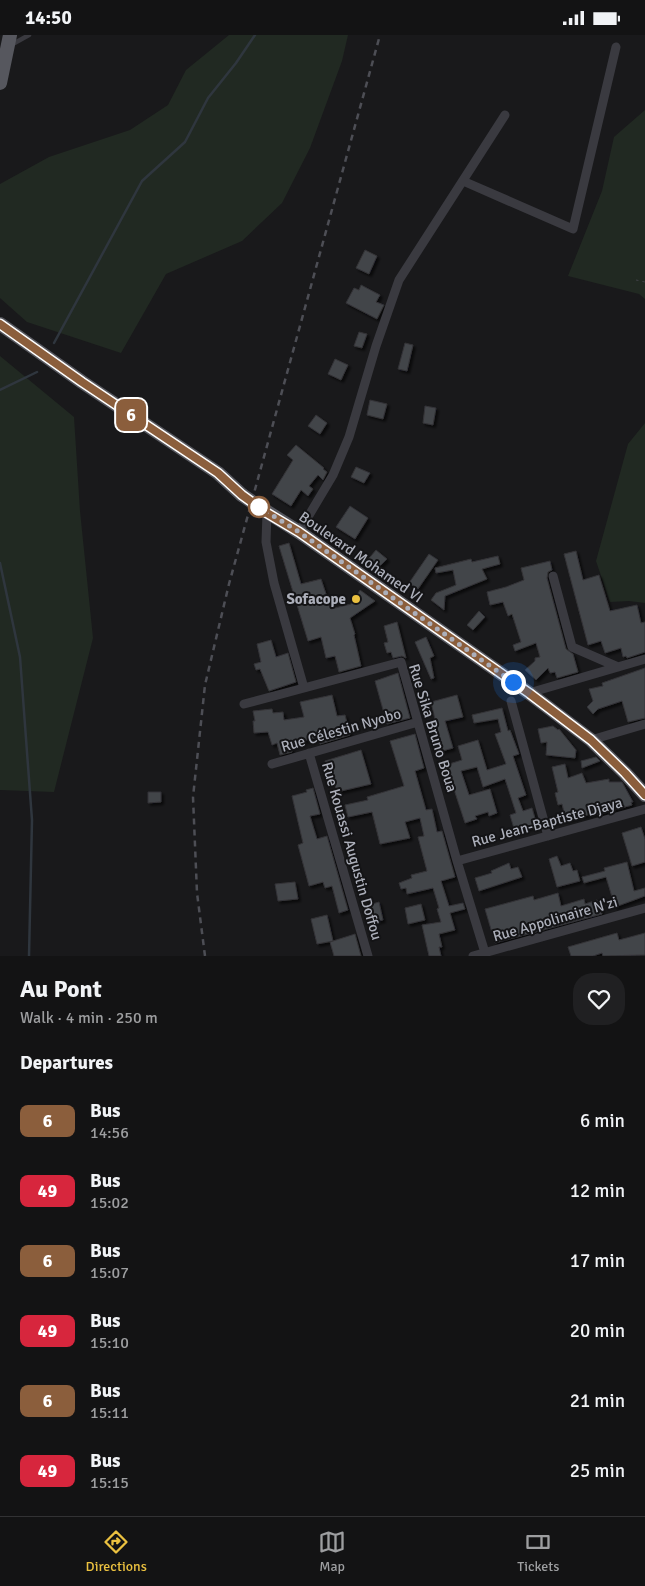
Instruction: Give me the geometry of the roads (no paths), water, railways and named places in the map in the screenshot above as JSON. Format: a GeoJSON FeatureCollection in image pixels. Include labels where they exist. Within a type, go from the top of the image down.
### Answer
{"type":"FeatureCollection","features":[{"type":"Feature","properties":{"kind":"main road"},"geometry":{"type":"LineString","coordinates":[[0,83],[9,41]]}},
{"type":"Feature","properties":{"kind":"main road","name":"Boulevard Mohamed VI"},"geometry":{"type":"LineString","coordinates":[[0,324],[82,382],[218,473],[242,495],[299,532],[529,693],[591,740],[645,795]]}},
{"type":"Feature","properties":{"kind":"street"},"geometry":{"type":"LineString","coordinates":[[463,181],[573,229],[616,47]]}},
{"type":"Feature","properties":{"kind":"street"},"geometry":{"type":"LineString","coordinates":[[299,532],[333,475],[349,437],[376,346],[398,281],[505,115]]}},
{"type":"Feature","properties":{"kind":"street"},"geometry":{"type":"LineString","coordinates":[[264,510],[266,542],[274,583],[304,688]]}},
{"type":"Feature","properties":{"kind":"street"},"geometry":{"type":"LineString","coordinates":[[553,576],[572,647],[618,667]]}},
{"type":"Feature","properties":{"kind":"street"},"geometry":{"type":"LineString","coordinates":[[529,693],[645,659]]}},
{"type":"Feature","properties":{"kind":"street","name":"Rue Sika Bruno Boua"},"geometry":{"type":"LineString","coordinates":[[244,704],[401,662],[485,954]]}},
{"type":"Feature","properties":{"kind":"street"},"geometry":{"type":"LineString","coordinates":[[511,701],[548,835]]}},
{"type":"Feature","properties":{"kind":"street","name":"Rue Célestin Nyobo"},"geometry":{"type":"LineString","coordinates":[[272,765],[418,722]]}},
{"type":"Feature","properties":{"kind":"street"},"geometry":{"type":"LineString","coordinates":[[591,740],[645,724]]}},
{"type":"Feature","properties":{"kind":"street","name":"Rue Kouassi Augustin Doffou"},"geometry":{"type":"LineString","coordinates":[[310,753],[368,956]]}},
{"type":"Feature","properties":{"kind":"street","name":"Rue Jean-Baptiste Djaya"},"geometry":{"type":"LineString","coordinates":[[457,861],[645,809]]}},
{"type":"Feature","properties":{"kind":"street","name":"Rue Appolinaire N'zi"},"geometry":{"type":"LineString","coordinates":[[473,956],[645,908]]}},
{"type":"Feature","properties":{"kind":"lane"},"geometry":{"type":"LineString","coordinates":[[9,41],[30,35]]}},
{"type":"Feature","properties":{"kind":"waterway"},"geometry":{"type":"LineString","coordinates":[[54,343],[142,181],[185,142],[208,98],[236,63],[255,35]]}},
{"type":"Feature","properties":{"kind":"waterway"},"geometry":{"type":"LineString","coordinates":[[0,390],[37,372]]}},
{"type":"Feature","properties":{"kind":"waterway"},"geometry":{"type":"LineString","coordinates":[[0,563],[20,657],[32,820],[29,956]]}},
{"type":"Feature","properties":{"kind":"railway"},"geometry":{"type":"LineString","coordinates":[[205,956],[197,893],[193,797],[205,685],[229,584],[380,35]]}},
{"type":"Feature","properties":{"kind":"place","name":"Sofacope"},"geometry":{"type":"Point","coordinates":[356,599]}}]}
